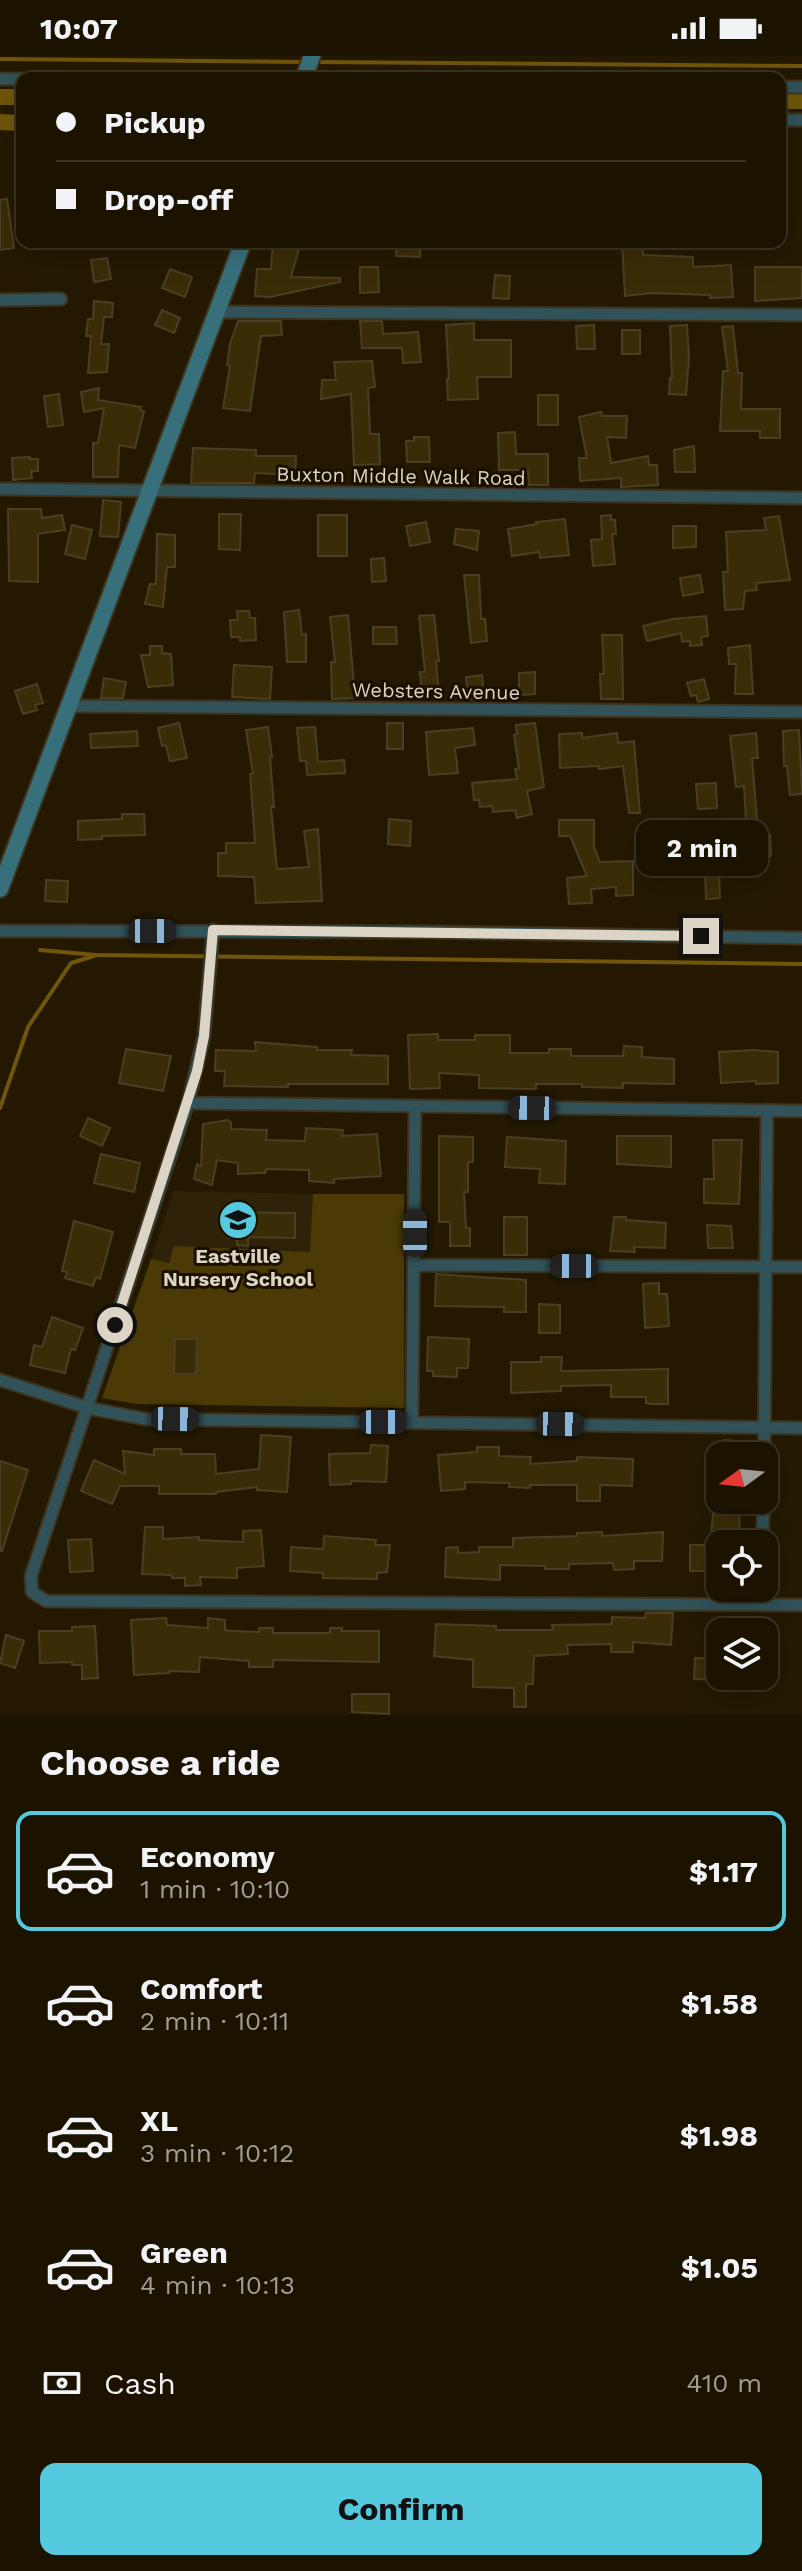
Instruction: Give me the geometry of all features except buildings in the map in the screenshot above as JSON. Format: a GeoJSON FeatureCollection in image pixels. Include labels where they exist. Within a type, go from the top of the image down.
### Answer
{"type":"FeatureCollection","features":[{"type":"Feature","properties":{"kind":"main road"},"geometry":{"type":"LineString","coordinates":[[0,889],[241,248]]}},
{"type":"Feature","properties":{"kind":"street"},"geometry":{"type":"LineString","coordinates":[[0,300],[61,299]]}},
{"type":"Feature","properties":{"kind":"street"},"geometry":{"type":"LineString","coordinates":[[217,312],[802,315]]}},
{"type":"Feature","properties":{"kind":"street","name":"Buxton Middle Walk Road"},"geometry":{"type":"LineString","coordinates":[[0,489],[802,498]]}},
{"type":"Feature","properties":{"kind":"street","name":"Websters Avenue"},"geometry":{"type":"LineString","coordinates":[[69,706],[802,712]]}},
{"type":"Feature","properties":{"kind":"street"},"geometry":{"type":"LineString","coordinates":[[0,931],[802,938]]}},
{"type":"Feature","properties":{"kind":"street"},"geometry":{"type":"LineString","coordinates":[[213,935],[204,1036],[188,1103],[31,1576],[32,1592],[46,1601],[802,1605]]}},
{"type":"Feature","properties":{"kind":"street"},"geometry":{"type":"LineString","coordinates":[[188,1103],[802,1111]]}},
{"type":"Feature","properties":{"kind":"street"},"geometry":{"type":"LineString","coordinates":[[412,1422],[415,1107]]}},
{"type":"Feature","properties":{"kind":"street"},"geometry":{"type":"LineString","coordinates":[[765,1442],[767,1110]]}},
{"type":"Feature","properties":{"kind":"street"},"geometry":{"type":"LineString","coordinates":[[415,1265],[802,1267]]}},
{"type":"Feature","properties":{"kind":"street"},"geometry":{"type":"LineString","coordinates":[[0,1380],[88,1408],[145,1419],[802,1428]]}},
{"type":"Feature","properties":{"kind":"shaded area","name":"Eastville Nursery School"},"geometry":{"type":"Polygon","coordinates":[[[174,1191],[313,1194],[311,1252],[175,1246],[170,1264],[151,1259],[174,1191]]]}},
{"type":"Feature","properties":{"kind":"shaded area"},"geometry":{"type":"Polygon","coordinates":[[[313,1194],[404,1194],[404,1408],[137,1404],[102,1398],[151,1259],[169,1263],[174,1246],[310,1252],[313,1194]]]}},
{"type":"Feature","properties":{"kind":"waterway"},"geometry":{"type":"LineString","coordinates":[[0,59],[304,62]]}},
{"type":"Feature","properties":{"kind":"waterway"},"geometry":{"type":"LineString","coordinates":[[316,62],[802,66]]}},
{"type":"Feature","properties":{"kind":"waterway"},"geometry":{"type":"LineString","coordinates":[[0,97],[16,97]]}},
{"type":"Feature","properties":{"kind":"waterway"},"geometry":{"type":"LineString","coordinates":[[786,101],[802,101]]}},
{"type":"Feature","properties":{"kind":"waterway"},"geometry":{"type":"LineString","coordinates":[[0,122],[16,123]]}},
{"type":"Feature","properties":{"kind":"waterway"},"geometry":{"type":"LineString","coordinates":[[40,950],[96,955],[802,964]]}},
{"type":"Feature","properties":{"kind":"waterway"},"geometry":{"type":"LineString","coordinates":[[0,1108],[28,1027],[71,963],[94,956]]}},
{"type":"Feature","properties":{"kind":"place","name":"Eastville Nursery School"},"geometry":{"type":"Point","coordinates":[238,1220]}},
{"type":"Feature","properties":{"kind":"route"},"geometry":{"type":"LineString","coordinates":[[115,1325],[197,1071],[204,1036],[213,930],[701,936]]}}]}
